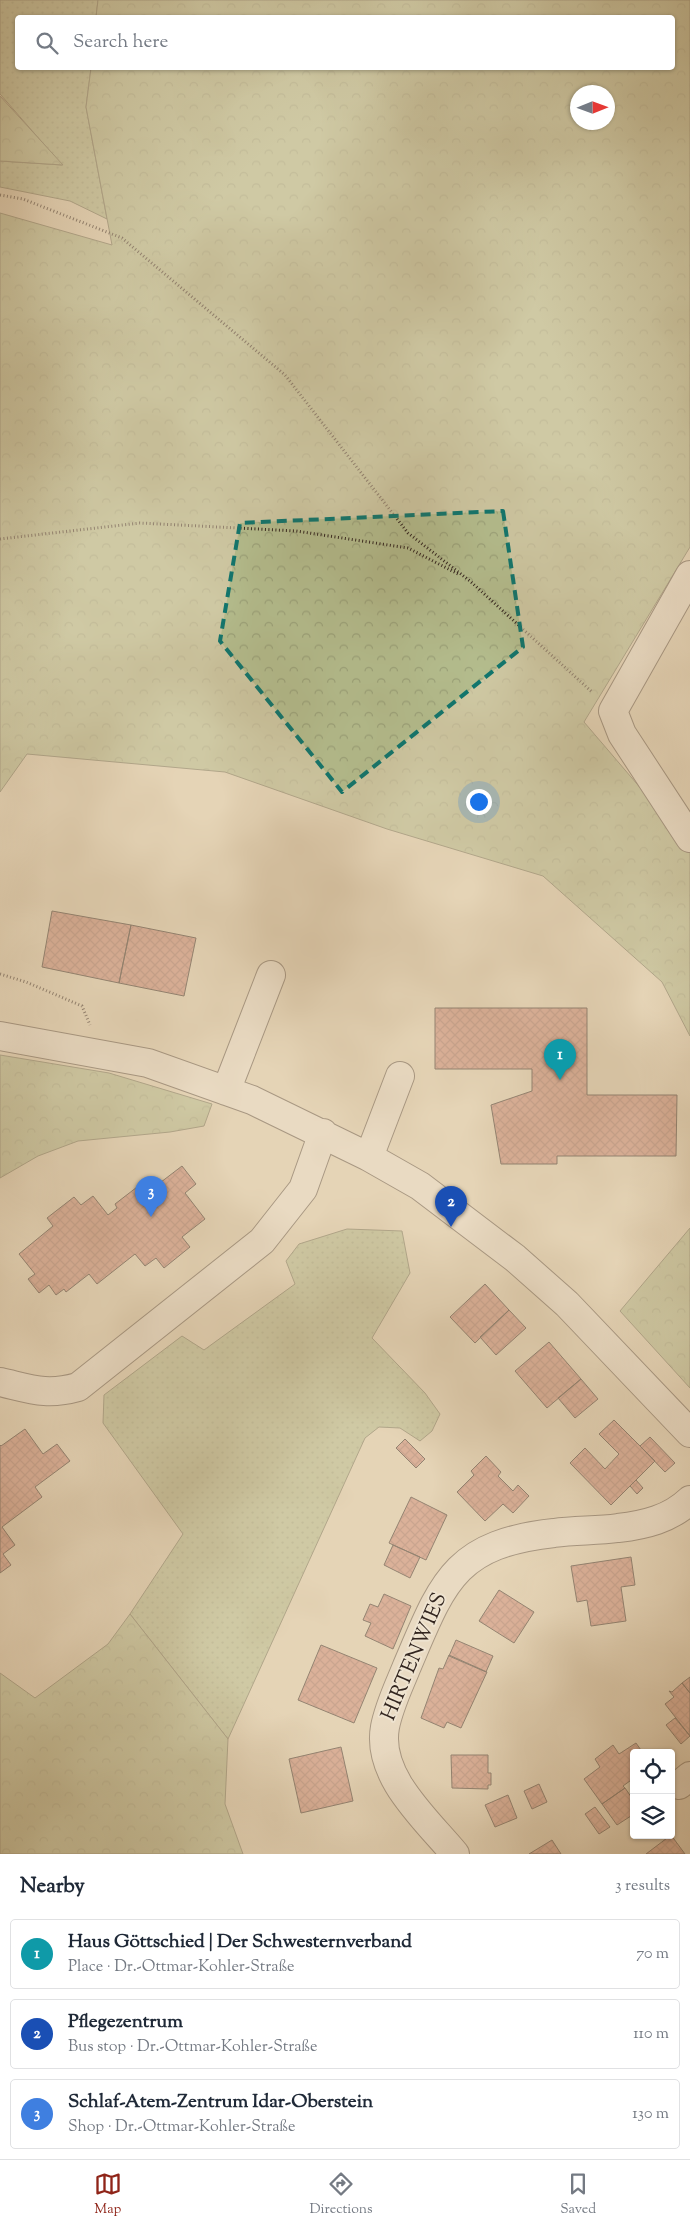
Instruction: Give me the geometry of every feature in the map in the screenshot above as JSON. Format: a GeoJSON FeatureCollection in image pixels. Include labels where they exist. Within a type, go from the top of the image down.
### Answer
{"type":"FeatureCollection","features":[{"type":"Feature","properties":{"kind":"street"},"geometry":{"type":"LineString","coordinates":[[690,575],[614,711],[622,734],[690,838]]}},
{"type":"Feature","properties":{"kind":"street"},"geometry":{"type":"LineString","coordinates":[[226,1091],[270,975]]}},
{"type":"Feature","properties":{"kind":"street"},"geometry":{"type":"LineString","coordinates":[[0,1036],[148,1064],[252,1100],[369,1156],[420,1186],[515,1258],[567,1304],[690,1433]]}},
{"type":"Feature","properties":{"kind":"street"},"geometry":{"type":"LineString","coordinates":[[369,1156],[400,1076]]}},
{"type":"Feature","properties":{"kind":"street"},"geometry":{"type":"LineString","coordinates":[[0,1382],[46,1392],[60,1392],[78,1387],[262,1241],[303,1190],[323,1133]]}},
{"type":"Feature","properties":{"kind":"street","name":"HIRTENWIES"},"geometry":{"type":"LineString","coordinates":[[455,1854],[397,1784],[388,1767],[383,1749],[385,1727],[393,1700],[428,1618],[445,1586],[463,1564],[474,1555],[495,1544],[556,1532],[602,1530],[641,1525],[664,1518],[690,1500]]}},
{"type":"Feature","properties":{"kind":"path"},"geometry":{"type":"LineString","coordinates":[[0,195],[23,198],[122,238],[285,375],[408,533],[470,581],[614,711]]}},
{"type":"Feature","properties":{"kind":"path"},"geometry":{"type":"LineString","coordinates":[[0,539],[140,523],[296,531],[408,548],[470,581]]}},
{"type":"Feature","properties":{"kind":"path"},"geometry":{"type":"LineString","coordinates":[[0,974],[26,982],[82,1006],[100,1054]]}},
{"type":"Feature","properties":{"kind":"highlighted area"},"geometry":{"type":"Polygon","coordinates":[[[503,511],[523,647],[342,792],[220,641],[240,523],[503,511]]]}},
{"type":"Feature","properties":{"kind":"green space"},"geometry":{"type":"Polygon","coordinates":[[[0,0],[98,0],[96,15],[15,15],[15,70],[91,70],[86,107],[107,219],[70,201],[0,187],[0,161],[62,165],[0,94],[0,0]]]}},
{"type":"Feature","properties":{"kind":"green space"},"geometry":{"type":"Polygon","coordinates":[[[98,0],[690,0],[690,547],[584,722],[690,846],[690,1036],[662,982],[543,876],[387,829],[225,772],[27,754],[0,792],[0,213],[112,245],[86,107],[91,70],[675,70],[675,15],[96,15],[98,0]]]}},
{"type":"Feature","properties":{"kind":"green space"},"geometry":{"type":"Polygon","coordinates":[[[0,96],[63,165],[0,161],[0,96]]]}},
{"type":"Feature","properties":{"kind":"green space"},"geometry":{"type":"Polygon","coordinates":[[[0,1055],[109,1073],[212,1104],[204,1126],[170,1132],[78,1141],[38,1156],[0,1178],[0,1055]]]}},
{"type":"Feature","properties":{"kind":"green space"},"geometry":{"type":"Polygon","coordinates":[[[690,1228],[690,1388],[620,1311],[690,1228]]]}},
{"type":"Feature","properties":{"kind":"green space"},"geometry":{"type":"Polygon","coordinates":[[[347,1229],[402,1231],[410,1273],[372,1338],[425,1393],[440,1414],[432,1431],[420,1441],[400,1428],[379,1427],[365,1438],[228,1739],[130,1614],[183,1534],[103,1423],[104,1395],[182,1336],[204,1350],[295,1284],[286,1261],[299,1244],[347,1229]]]}},
{"type":"Feature","properties":{"kind":"green space"},"geometry":{"type":"Polygon","coordinates":[[[130,1614],[228,1739],[225,1804],[243,1854],[0,1854],[0,1673],[35,1698],[108,1644],[130,1614]]]}},
{"type":"Feature","properties":{"kind":"building"},"geometry":{"type":"Polygon","coordinates":[[[52,911],[131,925],[119,983],[42,967],[52,911]]]}},
{"type":"Feature","properties":{"kind":"building"},"geometry":{"type":"Polygon","coordinates":[[[131,925],[196,938],[184,996],[119,983],[131,925]]]}},
{"type":"Feature","properties":{"kind":"building"},"geometry":{"type":"Polygon","coordinates":[[[435,1008],[587,1008],[587,1095],[677,1095],[676,1156],[557,1156],[557,1164],[501,1164],[491,1105],[532,1091],[532,1069],[435,1069],[435,1008]]]}},
{"type":"Feature","properties":{"kind":"building"},"geometry":{"type":"Polygon","coordinates":[[[182,1166],[196,1184],[185,1193],[205,1219],[182,1237],[190,1247],[164,1268],[156,1258],[145,1266],[135,1254],[97,1284],[89,1274],[66,1292],[64,1289],[56,1295],[49,1285],[39,1293],[28,1279],[35,1274],[19,1254],[53,1226],[47,1218],[74,1197],[81,1205],[93,1196],[108,1215],[117,1208],[115,1204],[141,1184],[148,1192],[182,1166]]]}},
{"type":"Feature","properties":{"kind":"building"},"geometry":{"type":"Polygon","coordinates":[[[485,1284],[509,1310],[475,1343],[450,1317],[485,1284]]]}},
{"type":"Feature","properties":{"kind":"building"},"geometry":{"type":"Polygon","coordinates":[[[509,1310],[526,1328],[496,1355],[480,1337],[509,1310]]]}},
{"type":"Feature","properties":{"kind":"building"},"geometry":{"type":"Polygon","coordinates":[[[549,1342],[581,1379],[547,1408],[515,1371],[549,1342]]]}},
{"type":"Feature","properties":{"kind":"building"},"geometry":{"type":"Polygon","coordinates":[[[581,1379],[598,1399],[575,1418],[558,1398],[581,1379]]]}},
{"type":"Feature","properties":{"kind":"building"},"geometry":{"type":"Polygon","coordinates":[[[614,1420],[655,1461],[611,1505],[570,1463],[585,1448],[605,1469],[619,1454],[599,1434],[614,1420]]]}},
{"type":"Feature","properties":{"kind":"building"},"geometry":{"type":"Polygon","coordinates":[[[25,1429],[43,1454],[57,1444],[70,1461],[35,1487],[42,1497],[2,1527],[15,1545],[3,1554],[11,1565],[0,1573],[0,1445],[25,1429]]]}},
{"type":"Feature","properties":{"kind":"building"},"geometry":{"type":"Polygon","coordinates":[[[650,1437],[675,1463],[665,1472],[640,1446],[650,1437]]]}},
{"type":"Feature","properties":{"kind":"building"},"geometry":{"type":"Polygon","coordinates":[[[405,1439],[425,1459],[416,1468],[396,1448],[405,1439]]]}},
{"type":"Feature","properties":{"kind":"building"},"geometry":{"type":"Polygon","coordinates":[[[486,1456],[501,1472],[498,1476],[513,1491],[518,1485],[529,1496],[513,1513],[503,1504],[485,1521],[457,1492],[474,1475],[471,1471],[486,1456]]]}},
{"type":"Feature","properties":{"kind":"building"},"geometry":{"type":"Polygon","coordinates":[[[636,1480],[643,1488],[637,1494],[630,1486],[636,1480]]]}},
{"type":"Feature","properties":{"kind":"building"},"geometry":{"type":"Polygon","coordinates":[[[411,1497],[447,1515],[426,1560],[389,1543],[411,1497]]]}},
{"type":"Feature","properties":{"kind":"building"},"geometry":{"type":"Polygon","coordinates":[[[393,1545],[420,1557],[410,1578],[384,1565],[393,1545]]]}},
{"type":"Feature","properties":{"kind":"building"},"geometry":{"type":"Polygon","coordinates":[[[631,1557],[635,1585],[621,1587],[626,1621],[591,1626],[587,1600],[577,1602],[571,1566],[631,1557]]]}},
{"type":"Feature","properties":{"kind":"building"},"geometry":{"type":"Polygon","coordinates":[[[499,1590],[534,1612],[514,1643],[479,1621],[499,1590]]]}},
{"type":"Feature","properties":{"kind":"building"},"geometry":{"type":"Polygon","coordinates":[[[384,1594],[411,1606],[393,1649],[365,1636],[371,1623],[363,1620],[370,1604],[378,1607],[384,1594]]]}},
{"type":"Feature","properties":{"kind":"building"},"geometry":{"type":"Polygon","coordinates":[[[456,1640],[493,1656],[486,1672],[449,1656],[456,1640]]]}},
{"type":"Feature","properties":{"kind":"building"},"geometry":{"type":"Polygon","coordinates":[[[321,1645],[377,1668],[354,1723],[298,1700],[321,1645]]]}},
{"type":"Feature","properties":{"kind":"building"},"geometry":{"type":"Polygon","coordinates":[[[449,1655],[487,1672],[461,1728],[447,1722],[444,1728],[421,1718],[439,1668],[443,1669],[449,1655]]]}},
{"type":"Feature","properties":{"kind":"building"},"geometry":{"type":"Polygon","coordinates":[[[690,1677],[690,1693],[682,1683],[690,1677]]]}},
{"type":"Feature","properties":{"kind":"building"},"geometry":{"type":"Polygon","coordinates":[[[682,1683],[690,1693],[690,1736],[665,1704],[674,1697],[669,1691],[672,1692],[682,1683]]]}},
{"type":"Feature","properties":{"kind":"building"},"geometry":{"type":"Polygon","coordinates":[[[675,1718],[690,1736],[681,1744],[666,1725],[675,1718]]]}},
{"type":"Feature","properties":{"kind":"building"},"geometry":{"type":"Polygon","coordinates":[[[636,1743],[640,1749],[630,1749],[630,1781],[623,1786],[625,1788],[602,1804],[584,1779],[600,1767],[595,1759],[613,1745],[619,1754],[636,1743]]]}},
{"type":"Feature","properties":{"kind":"building"},"geometry":{"type":"Polygon","coordinates":[[[341,1747],[353,1801],[301,1813],[289,1759],[341,1747]]]}},
{"type":"Feature","properties":{"kind":"building"},"geometry":{"type":"Polygon","coordinates":[[[451,1755],[488,1755],[488,1773],[491,1773],[491,1785],[488,1785],[488,1789],[452,1788],[451,1755]]]}},
{"type":"Feature","properties":{"kind":"building"},"geometry":{"type":"Polygon","coordinates":[[[539,1784],[547,1802],[532,1809],[524,1791],[539,1784]]]}},
{"type":"Feature","properties":{"kind":"building"},"geometry":{"type":"Polygon","coordinates":[[[625,1788],[630,1795],[630,1817],[617,1825],[602,1804],[625,1788]]]}},
{"type":"Feature","properties":{"kind":"building"},"geometry":{"type":"Polygon","coordinates":[[[508,1795],[517,1818],[495,1827],[485,1805],[508,1795]]]}},
{"type":"Feature","properties":{"kind":"building"},"geometry":{"type":"Polygon","coordinates":[[[595,1807],[610,1827],[599,1834],[585,1814],[595,1807]]]}},
{"type":"Feature","properties":{"kind":"building"},"geometry":{"type":"Polygon","coordinates":[[[666,1839],[674,1839],[685,1854],[646,1854],[666,1839]]]}},
{"type":"Feature","properties":{"kind":"building"},"geometry":{"type":"Polygon","coordinates":[[[552,1840],[561,1854],[529,1854],[552,1840]]]}},
{"type":"Feature","properties":{"kind":"place","name":"Haus Göttschied | Der Schwesternverband"},"geometry":{"type":"Point","coordinates":[560,1080]}},
{"type":"Feature","properties":{"kind":"place","name":"Schlaf-Atem-Zentrum Idar-Oberstein"},"geometry":{"type":"Point","coordinates":[151,1217]}},
{"type":"Feature","properties":{"kind":"place","name":"Pflegezentrum"},"geometry":{"type":"Point","coordinates":[451,1227]}}]}
